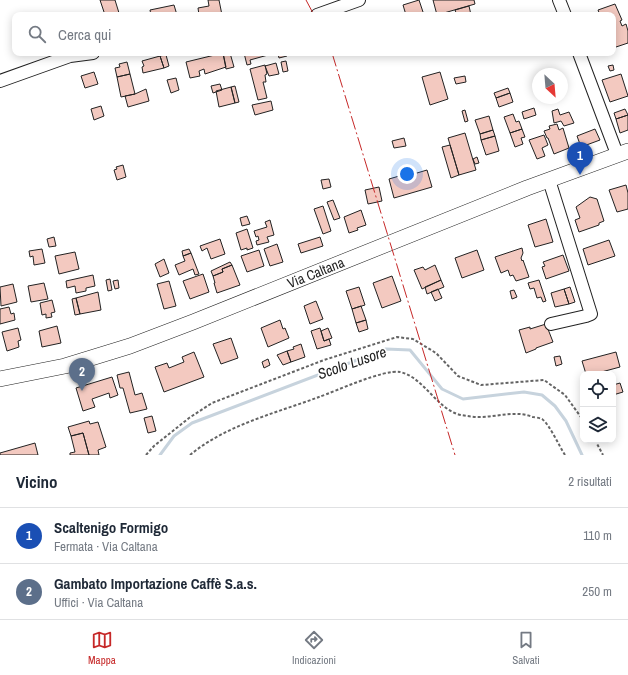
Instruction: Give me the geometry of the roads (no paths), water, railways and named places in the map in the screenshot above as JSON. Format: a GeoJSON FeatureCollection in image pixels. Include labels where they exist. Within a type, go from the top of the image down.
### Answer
{"type":"FeatureCollection","features":[{"type":"Feature","properties":{"kind":"main road","name":"Via Caltana"},"geometry":{"type":"LineString","coordinates":[[0,380],[65,366],[130,346],[549,180],[623,153]]}},
{"type":"Feature","properties":{"kind":"street"},"geometry":{"type":"LineString","coordinates":[[325,12],[359,0]]}},
{"type":"Feature","properties":{"kind":"street"},"geometry":{"type":"LineString","coordinates":[[559,0],[564,12]]}},
{"type":"Feature","properties":{"kind":"street"},"geometry":{"type":"LineString","coordinates":[[0,81],[70,56]]}},
{"type":"Feature","properties":{"kind":"street"},"geometry":{"type":"LineString","coordinates":[[580,56],[623,153]]}},
{"type":"Feature","properties":{"kind":"street"},"geometry":{"type":"LineString","coordinates":[[549,180],[591,314],[551,324]]}},
{"type":"Feature","properties":{"kind":"waterway","name":"Scolo Lusore"},"geometry":{"type":"LineString","coordinates":[[160,455],[174,436],[192,423],[386,349],[410,350],[442,389],[463,399],[524,392],[542,395],[555,406],[566,421],[582,455]]}},
{"type":"Feature","properties":{"kind":"place","name":"Scaltenigo Formigo"},"geometry":{"type":"Point","coordinates":[580,175]}},
{"type":"Feature","properties":{"kind":"place","name":"Gambato Importazione Caffè S.a.s."},"geometry":{"type":"Point","coordinates":[82,391]}}]}
